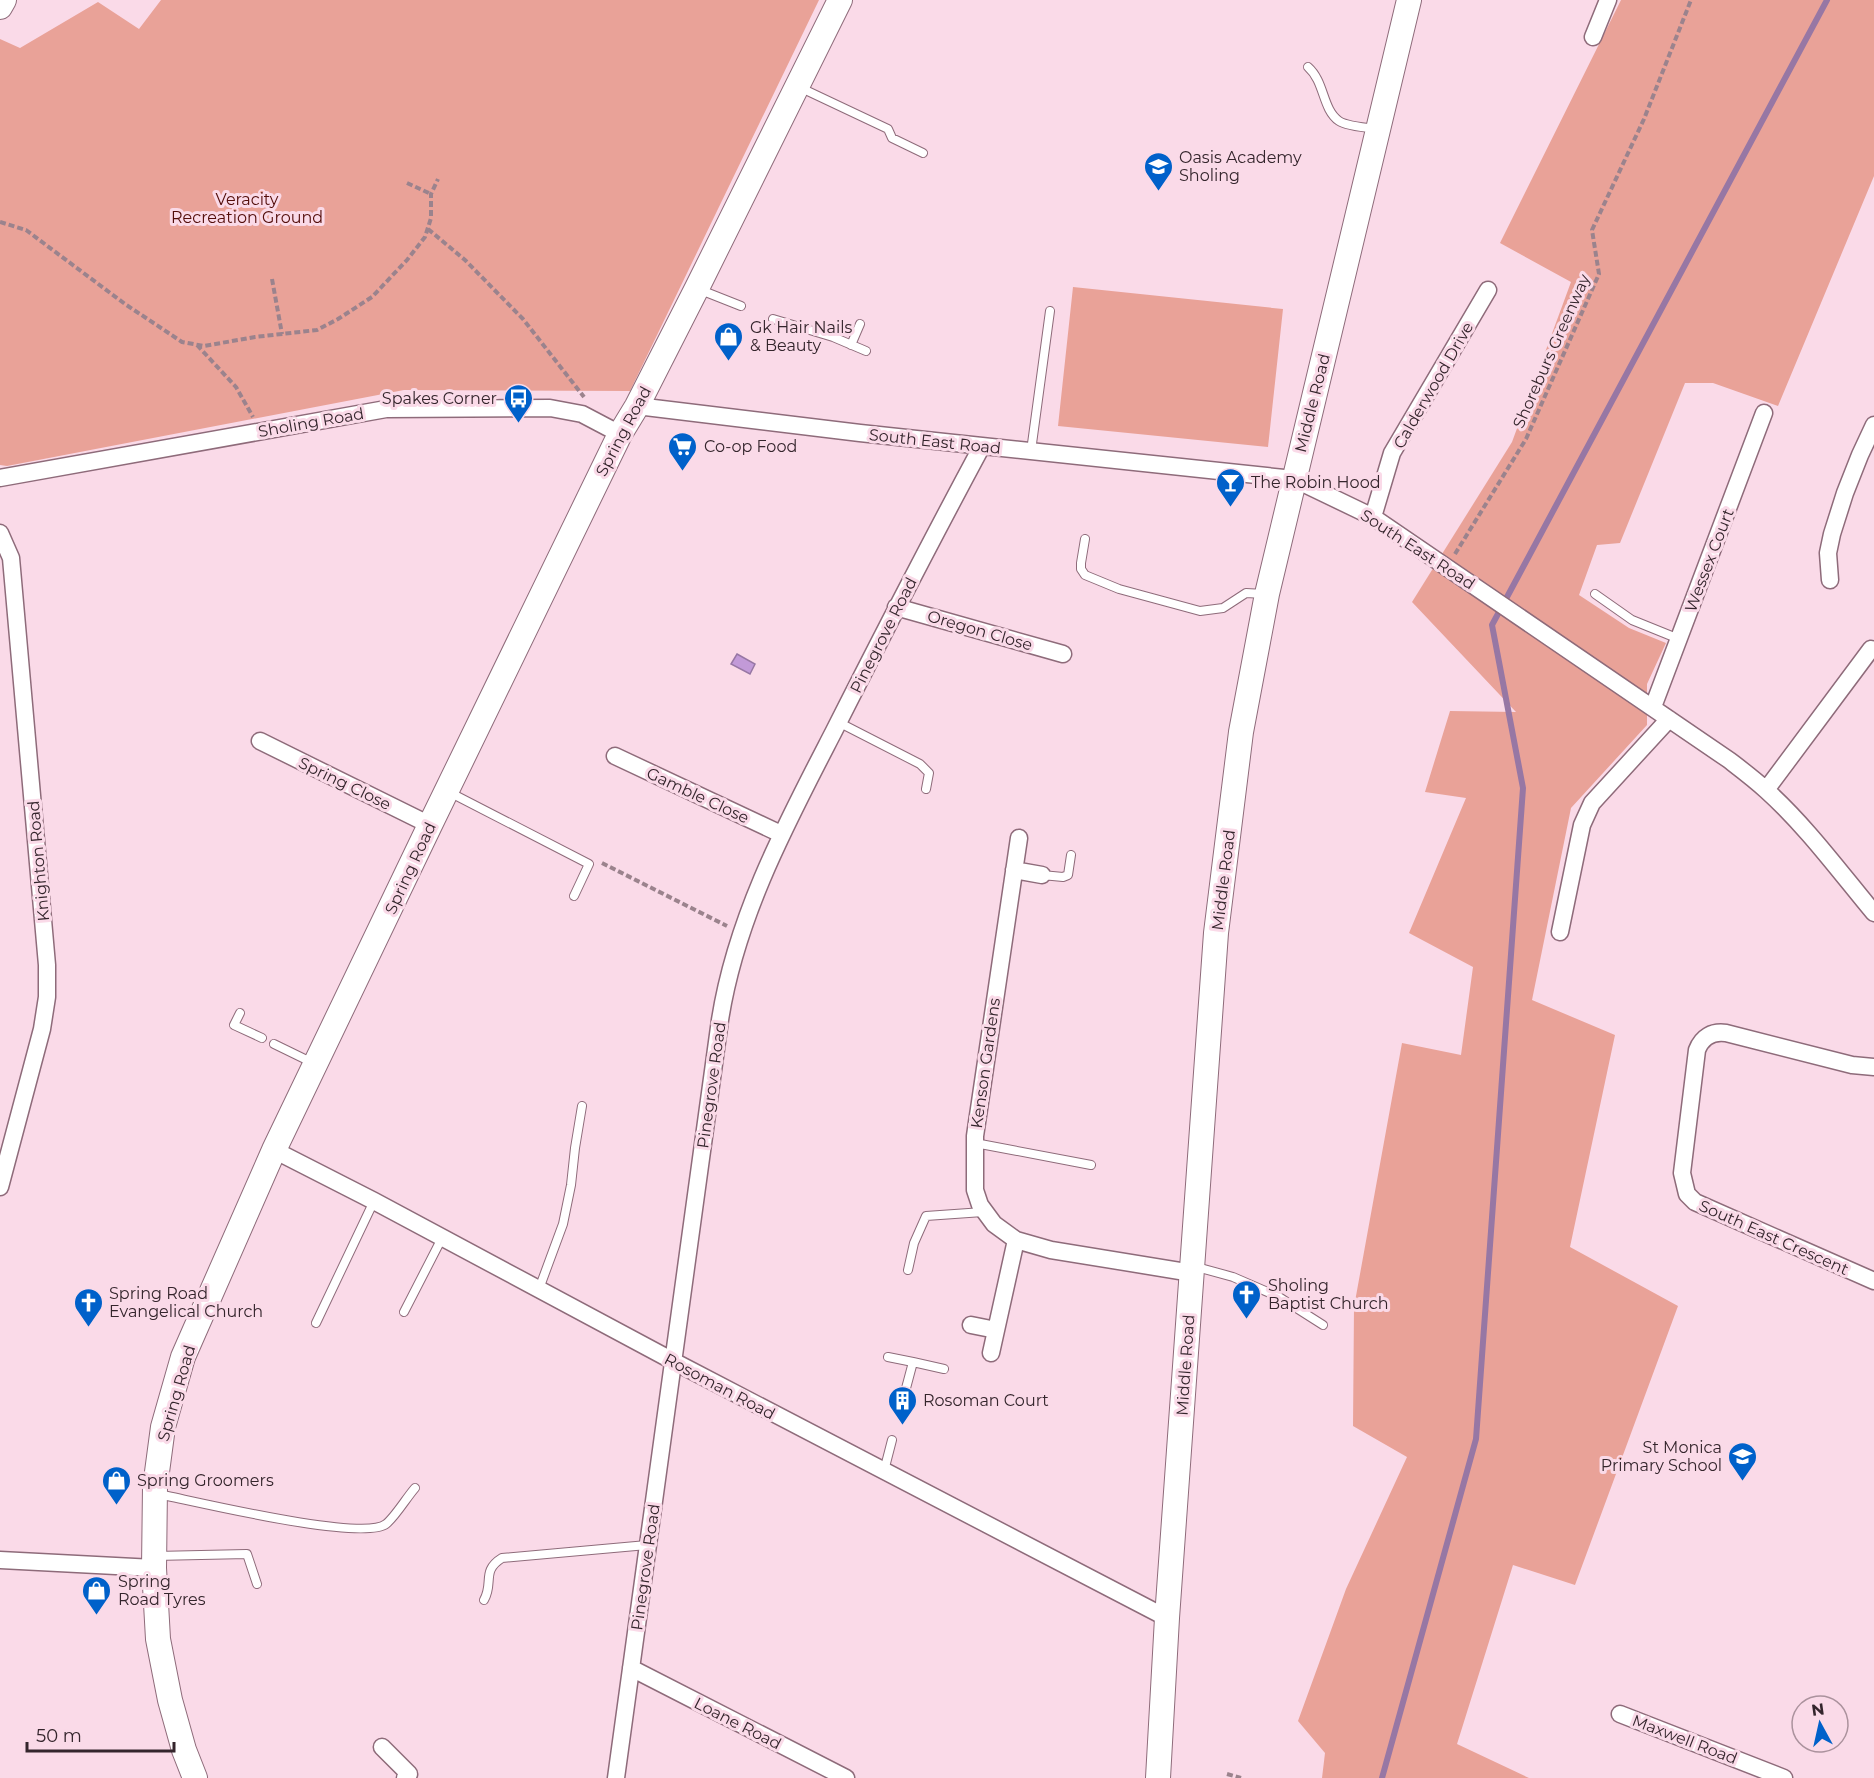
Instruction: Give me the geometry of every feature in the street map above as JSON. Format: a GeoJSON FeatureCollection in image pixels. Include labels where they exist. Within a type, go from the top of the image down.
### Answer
{"type":"FeatureCollection","features":[{"type":"Feature","properties":{"kind":"street"},"geometry":{"type":"LineString","coordinates":[[0,7],[4,0]]}},
{"type":"Feature","properties":{"kind":"street","name":"Spring Road"},"geometry":{"type":"LineString","coordinates":[[195,1778],[184,1750],[170,1700],[158,1639],[155,1562],[155,1493],[163,1427],[183,1357],[274,1150],[430,825],[620,434],[637,406],[697,288],[840,0]]}},
{"type":"Feature","properties":{"kind":"street","name":"Middle Road"},"geometry":{"type":"LineString","coordinates":[[1158,1778],[1167,1618],[1216,933],[1241,732],[1267,594],[1409,0]]}},
{"type":"Feature","properties":{"kind":"street"},"geometry":{"type":"LineString","coordinates":[[1593,37],[1608,0]]}},
{"type":"Feature","properties":{"kind":"street","name":"Calderwood Drive"},"geometry":{"type":"LineString","coordinates":[[1372,517],[1392,453],[1488,290]]}},
{"type":"Feature","properties":{"kind":"street","name":"South East Road"},"geometry":{"type":"LineString","coordinates":[[637,406],[848,432],[1294,479],[1372,517],[1730,760],[1766,790],[1815,841],[1874,913]]}},
{"type":"Feature","properties":{"kind":"street","name":"Sholing Road"},"geometry":{"type":"LineString","coordinates":[[1,479],[386,409],[550,408],[582,414],[620,434]]}},
{"type":"Feature","properties":{"kind":"street","name":"Wessex Court"},"geometry":{"type":"LineString","coordinates":[[1653,707],[1764,412]]}},
{"type":"Feature","properties":{"kind":"street"},"geometry":{"type":"LineString","coordinates":[[1830,580],[1828,553],[1832,534],[1845,493],[1874,425]]}},
{"type":"Feature","properties":{"kind":"street","name":"Pinegrove Road"},"geometry":{"type":"LineString","coordinates":[[616,1778],[722,1010],[734,954],[747,914],[781,834],[896,607],[982,446]]}},
{"type":"Feature","properties":{"kind":"street","name":"Knighton Road"},"geometry":{"type":"LineString","coordinates":[[0,532],[11,558],[47,986],[42,1029],[0,1187]]}},
{"type":"Feature","properties":{"kind":"street","name":"Oregon Close"},"geometry":{"type":"LineString","coordinates":[[896,607],[1063,654]]}},
{"type":"Feature","properties":{"kind":"street"},"geometry":{"type":"LineString","coordinates":[[1766,790],[1871,649]]}},
{"type":"Feature","properties":{"kind":"street"},"geometry":{"type":"LineString","coordinates":[[1560,932],[1582,825],[1592,803],[1669,718]]}},
{"type":"Feature","properties":{"kind":"street","name":"Spring Close"},"geometry":{"type":"LineString","coordinates":[[260,741],[430,825]]}},
{"type":"Feature","properties":{"kind":"street","name":"Gamble Close"},"geometry":{"type":"LineString","coordinates":[[615,756],[781,834]]}},
{"type":"Feature","properties":{"kind":"street","name":"Kenson Gardens"},"geometry":{"type":"LineString","coordinates":[[983,1212],[975,1190],[974,1143],[1019,838]]}},
{"type":"Feature","properties":{"kind":"street"},"geometry":{"type":"LineString","coordinates":[[1014,870],[1042,875]]}},
{"type":"Feature","properties":{"kind":"street","name":"South East Crescent"},"geometry":{"type":"LineString","coordinates":[[1874,1066],[1852,1065],[1726,1033],[1709,1035],[1701,1041],[1697,1050],[1682,1173],[1686,1191],[1695,1202],[1874,1281]]}},
{"type":"Feature","properties":{"kind":"street","name":"Rosoman Road"},"geometry":{"type":"LineString","coordinates":[[274,1150],[884,1472],[1167,1618]]}},
{"type":"Feature","properties":{"kind":"street"},"geometry":{"type":"LineString","coordinates":[[983,1212],[994,1224],[1016,1240],[1051,1250],[1192,1269]]}},
{"type":"Feature","properties":{"kind":"street"},"geometry":{"type":"LineString","coordinates":[[991,1353],[1016,1240]]}},
{"type":"Feature","properties":{"kind":"street"},"geometry":{"type":"LineString","coordinates":[[971,1325],[996,1330]]}},
{"type":"Feature","properties":{"kind":"street"},"geometry":{"type":"LineString","coordinates":[[0,1560],[155,1562]]}},
{"type":"Feature","properties":{"kind":"street","name":"Loane Road"},"geometry":{"type":"LineString","coordinates":[[631,1668],[846,1778]]}},
{"type":"Feature","properties":{"kind":"street","name":"Maxwell Road"},"geometry":{"type":"LineString","coordinates":[[1620,1714],[1784,1778]]}},
{"type":"Feature","properties":{"kind":"street"},"geometry":{"type":"LineString","coordinates":[[382,1747],[409,1777]]}},
{"type":"Feature","properties":{"kind":"lane"},"geometry":{"type":"LineString","coordinates":[[1308,67],[1315,73],[1330,111],[1341,122],[1378,129]]}},
{"type":"Feature","properties":{"kind":"lane"},"geometry":{"type":"LineString","coordinates":[[797,86],[888,129],[892,138],[923,153]]}},
{"type":"Feature","properties":{"kind":"lane"},"geometry":{"type":"LineString","coordinates":[[697,288],[741,306]]}},
{"type":"Feature","properties":{"kind":"lane"},"geometry":{"type":"LineString","coordinates":[[1031,451],[1050,311]]}},
{"type":"Feature","properties":{"kind":"lane"},"geometry":{"type":"LineString","coordinates":[[773,319],[833,337],[866,351]]}},
{"type":"Feature","properties":{"kind":"lane"},"geometry":{"type":"LineString","coordinates":[[851,345],[860,324]]}},
{"type":"Feature","properties":{"kind":"lane"},"geometry":{"type":"LineString","coordinates":[[1085,539],[1081,569],[1085,575],[1119,589],[1200,612],[1223,608],[1246,593],[1267,594]]}},
{"type":"Feature","properties":{"kind":"lane"},"geometry":{"type":"LineString","coordinates":[[1595,594],[1632,620],[1679,639]]}},
{"type":"Feature","properties":{"kind":"lane"},"geometry":{"type":"LineString","coordinates":[[838,722],[920,764],[929,773],[926,789]]}},
{"type":"Feature","properties":{"kind":"lane"},"geometry":{"type":"LineString","coordinates":[[447,790],[589,864],[574,896]]}},
{"type":"Feature","properties":{"kind":"lane"},"geometry":{"type":"LineString","coordinates":[[1042,875],[1063,877],[1068,875],[1071,855]]}},
{"type":"Feature","properties":{"kind":"lane"},"geometry":{"type":"LineString","coordinates":[[240,1013],[234,1025],[262,1038]]}},
{"type":"Feature","properties":{"kind":"lane"},"geometry":{"type":"LineString","coordinates":[[274,1044],[316,1064]]}},
{"type":"Feature","properties":{"kind":"lane"},"geometry":{"type":"LineString","coordinates":[[538,1289],[563,1224],[582,1106]]}},
{"type":"Feature","properties":{"kind":"lane"},"geometry":{"type":"LineString","coordinates":[[974,1143],[1091,1165]]}},
{"type":"Feature","properties":{"kind":"lane"},"geometry":{"type":"LineString","coordinates":[[316,1323],[374,1201]]}},
{"type":"Feature","properties":{"kind":"lane"},"geometry":{"type":"LineString","coordinates":[[908,1270],[914,1243],[926,1216],[983,1212]]}},
{"type":"Feature","properties":{"kind":"lane"},"geometry":{"type":"LineString","coordinates":[[404,1312],[442,1238]]}},
{"type":"Feature","properties":{"kind":"lane"},"geometry":{"type":"LineString","coordinates":[[1192,1269],[1233,1277],[1279,1297],[1323,1325]]}},
{"type":"Feature","properties":{"kind":"lane"},"geometry":{"type":"LineString","coordinates":[[888,1357],[944,1369]]}},
{"type":"Feature","properties":{"kind":"lane"},"geometry":{"type":"LineString","coordinates":[[901,1407],[913,1362]]}},
{"type":"Feature","properties":{"kind":"lane"},"geometry":{"type":"LineString","coordinates":[[884,1472],[892,1440]]}},
{"type":"Feature","properties":{"kind":"lane"},"geometry":{"type":"LineString","coordinates":[[155,1493],[288,1520],[343,1528],[371,1529],[385,1525],[415,1488]]}},
{"type":"Feature","properties":{"kind":"lane"},"geometry":{"type":"LineString","coordinates":[[484,1600],[488,1593],[488,1572],[493,1563],[502,1558],[648,1545]]}},
{"type":"Feature","properties":{"kind":"lane"},"geometry":{"type":"LineString","coordinates":[[155,1562],[247,1554],[257,1584]]}},
{"type":"Feature","properties":{"kind":"path","name":"Shoreburs Greenway"},"geometry":{"type":"LineString","coordinates":[[1447,567],[1526,439],[1599,274],[1592,230],[1644,119],[1691,0]]}},
{"type":"Feature","properties":{"kind":"path"},"geometry":{"type":"LineString","coordinates":[[0,222],[26,230],[125,304],[182,342],[204,346],[317,330],[372,297],[425,237],[431,218],[431,194],[438,179]]}},
{"type":"Feature","properties":{"kind":"path"},"geometry":{"type":"LineString","coordinates":[[407,183],[431,194]]}},
{"type":"Feature","properties":{"kind":"path"},"geometry":{"type":"LineString","coordinates":[[428,229],[465,260],[523,319],[584,398],[582,414]]}},
{"type":"Feature","properties":{"kind":"path"},"geometry":{"type":"LineString","coordinates":[[272,279],[282,334]]}},
{"type":"Feature","properties":{"kind":"path"},"geometry":{"type":"LineString","coordinates":[[197,345],[236,387],[260,431]]}},
{"type":"Feature","properties":{"kind":"path"},"geometry":{"type":"LineString","coordinates":[[1227,1774],[1241,1778]]}},
{"type":"Feature","properties":{"kind":"green space","name":"Veracity Recreation Ground"},"geometry":{"type":"Polygon","coordinates":[[[161,0],[819,0],[630,391],[404,390],[7,466],[0,465],[0,39],[20,48],[98,2],[139,29],[161,0]]]}},
{"type":"Feature","properties":{"kind":"green space"},"geometry":{"type":"Polygon","coordinates":[[[1621,0],[1874,0],[1874,176],[1778,406],[1713,383],[1685,383],[1620,543],[1597,545],[1579,595],[1629,628],[1666,643],[1647,684],[1647,725],[1571,808],[1532,1000],[1615,1035],[1570,1247],[1678,1306],[1575,1585],[1513,1565],[1457,1744],[1529,1778],[1322,1778],[1325,1753],[1298,1721],[1346,1589],[1407,1457],[1353,1426],[1354,1307],[1402,1043],[1461,1055],[1473,967],[1409,933],[1466,798],[1425,792],[1450,711],[1516,712],[1412,602],[1512,442],[1571,282],[1500,243],[1621,0]]]}},
{"type":"Feature","properties":{"kind":"green space"},"geometry":{"type":"Polygon","coordinates":[[[1073,287],[1283,309],[1268,447],[1058,426],[1073,287]]]}},
{"type":"Feature","properties":{"kind":"shaded area"},"geometry":{"type":"Polygon","coordinates":[[[737,654],[755,664],[750,674],[731,664],[737,654]]]}},
{"type":"Feature","properties":{"kind":"waterway"},"geometry":{"type":"LineString","coordinates":[[1382,1778],[1476,1439],[1523,788],[1492,625],[1827,0]]}},
{"type":"Feature","properties":{"kind":"place","name":"Oasis Academy Sholing"},"geometry":{"type":"Point","coordinates":[1158,192]}},
{"type":"Feature","properties":{"kind":"place","name":"Gk Hair Nails & Beauty"},"geometry":{"type":"Point","coordinates":[729,362]}},
{"type":"Feature","properties":{"kind":"place","name":"Spakes Corner"},"geometry":{"type":"Point","coordinates":[518,424]}},
{"type":"Feature","properties":{"kind":"place","name":"Co-op Food"},"geometry":{"type":"Point","coordinates":[683,472]}},
{"type":"Feature","properties":{"kind":"place","name":"The Robin Hood"},"geometry":{"type":"Point","coordinates":[1230,508]}},
{"type":"Feature","properties":{"kind":"place","name":"Sholing Baptist Church"},"geometry":{"type":"Point","coordinates":[1247,1320]}},
{"type":"Feature","properties":{"kind":"place","name":"Spring Road Evangelical Church"},"geometry":{"type":"Point","coordinates":[88,1328]}},
{"type":"Feature","properties":{"kind":"place","name":"Rosoman Court"},"geometry":{"type":"Point","coordinates":[902,1426]}},
{"type":"Feature","properties":{"kind":"place","name":"St Monica Primary School"},"geometry":{"type":"Point","coordinates":[1743,1482]}},
{"type":"Feature","properties":{"kind":"place","name":"Spring Groomers"},"geometry":{"type":"Point","coordinates":[116,1506]}},
{"type":"Feature","properties":{"kind":"place","name":"Spring Road Tyres"},"geometry":{"type":"Point","coordinates":[97,1616]}}]}
